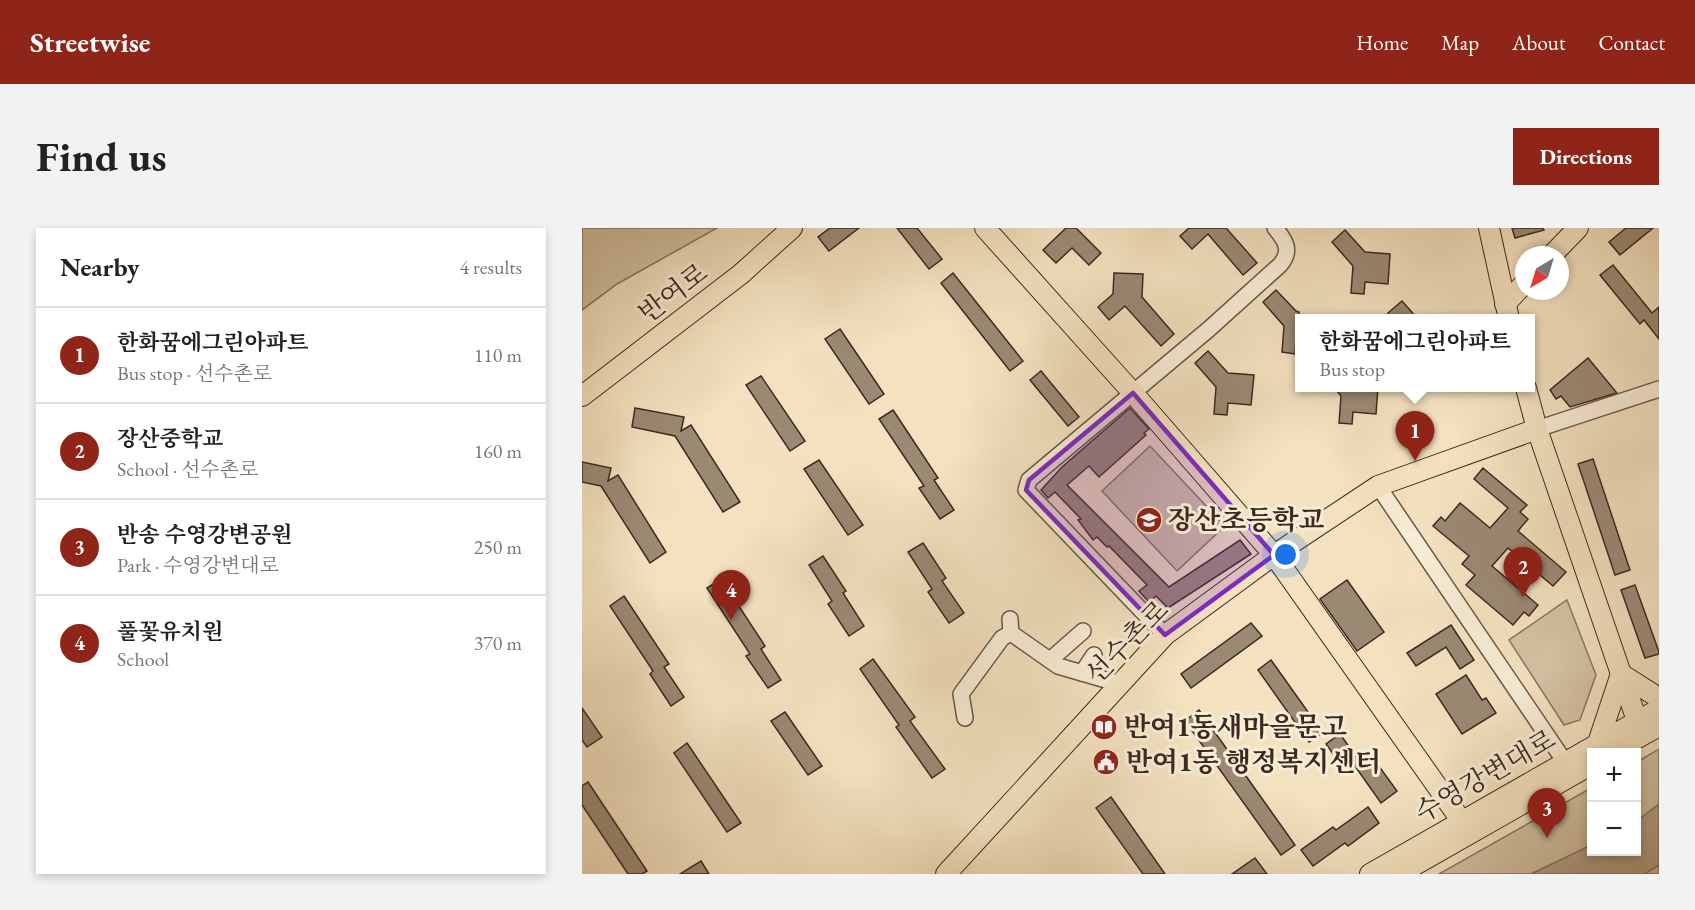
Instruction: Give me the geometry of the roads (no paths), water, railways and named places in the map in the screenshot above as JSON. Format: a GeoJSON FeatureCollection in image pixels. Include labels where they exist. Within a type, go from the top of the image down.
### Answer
{"type":"FeatureCollection","features":[{"type":"Feature","properties":{"kind":"main road","name":"반여로"},"geometry":{"type":"LineString","coordinates":[[582,396],[741,274],[792,228]]}},
{"type":"Feature","properties":{"kind":"main road"},"geometry":{"type":"LineString","coordinates":[[985,228],[1274,555],[1466,826]]}},
{"type":"Feature","properties":{"kind":"main road"},"geometry":{"type":"LineString","coordinates":[[1489,228],[1507,311]]}},
{"type":"Feature","properties":{"kind":"main road"},"geometry":{"type":"LineString","coordinates":[[1560,246],[1578,228]]}},
{"type":"Feature","properties":{"kind":"main road"},"geometry":{"type":"LineString","coordinates":[[1507,311],[1515,298]]}},
{"type":"Feature","properties":{"kind":"main road"},"geometry":{"type":"LineString","coordinates":[[1527,392],[1537,429],[1621,674],[1646,727]]}},
{"type":"Feature","properties":{"kind":"main road","name":"선수촌로"},"geometry":{"type":"LineString","coordinates":[[946,874],[1165,635],[1274,555],[1378,486],[1537,429]]}},
{"type":"Feature","properties":{"kind":"main road"},"geometry":{"type":"LineString","coordinates":[[1621,674],[1659,698]]}},
{"type":"Feature","properties":{"kind":"main road"},"geometry":{"type":"LineString","coordinates":[[1605,748],[1621,674]]}},
{"type":"Feature","properties":{"kind":"main road","name":"수영강변대로"},"geometry":{"type":"LineString","coordinates":[[1605,748],[1646,727],[1659,709]]}},
{"type":"Feature","properties":{"kind":"main road","name":"수영강변대로"},"geometry":{"type":"LineString","coordinates":[[1399,874],[1466,826],[1565,762],[1587,754]]}},
{"type":"Feature","properties":{"kind":"main road","name":"수영강변대로"},"geometry":{"type":"LineString","coordinates":[[1370,874],[1587,766]]}},
{"type":"Feature","properties":{"kind":"street"},"geometry":{"type":"LineString","coordinates":[[1165,635],[1026,490],[1029,480],[1209,329],[1280,265],[1287,257],[1287,248],[1275,228]]}},
{"type":"Feature","properties":{"kind":"street"},"geometry":{"type":"LineString","coordinates":[[1537,429],[1659,389]]}},
{"type":"Feature","properties":{"kind":"street"},"geometry":{"type":"LineString","coordinates":[[1378,486],[1565,762]]}},
{"type":"Feature","properties":{"kind":"street"},"geometry":{"type":"LineString","coordinates":[[965,718],[961,694],[1010,626],[1058,666],[1120,684]]}},
{"type":"Feature","properties":{"kind":"street"},"geometry":{"type":"LineString","coordinates":[[1050,660],[1083,631]]}},
{"type":"Feature","properties":{"kind":"street"},"geometry":{"type":"LineString","coordinates":[[1082,673],[1094,655]]}},
{"type":"Feature","properties":{"kind":"place","name":"한화꿈에그린아파트"},"geometry":{"type":"Point","coordinates":[1415,461]}},
{"type":"Feature","properties":{"kind":"place","name":"장산초등학교"},"geometry":{"type":"Point","coordinates":[1149,520]}},
{"type":"Feature","properties":{"kind":"place","name":"장산중학교"},"geometry":{"type":"Point","coordinates":[1523,597]}},
{"type":"Feature","properties":{"kind":"place","name":"풀꽃유치원"},"geometry":{"type":"Point","coordinates":[731,620]}},
{"type":"Feature","properties":{"kind":"place","name":"반여1동새마을문고"},"geometry":{"type":"Point","coordinates":[1104,727]}},
{"type":"Feature","properties":{"kind":"place","name":"반여1동 행정복지센터"},"geometry":{"type":"Point","coordinates":[1106,762]}},
{"type":"Feature","properties":{"kind":"place","name":"반송 수영강변공원"},"geometry":{"type":"Point","coordinates":[1547,838]}}]}
